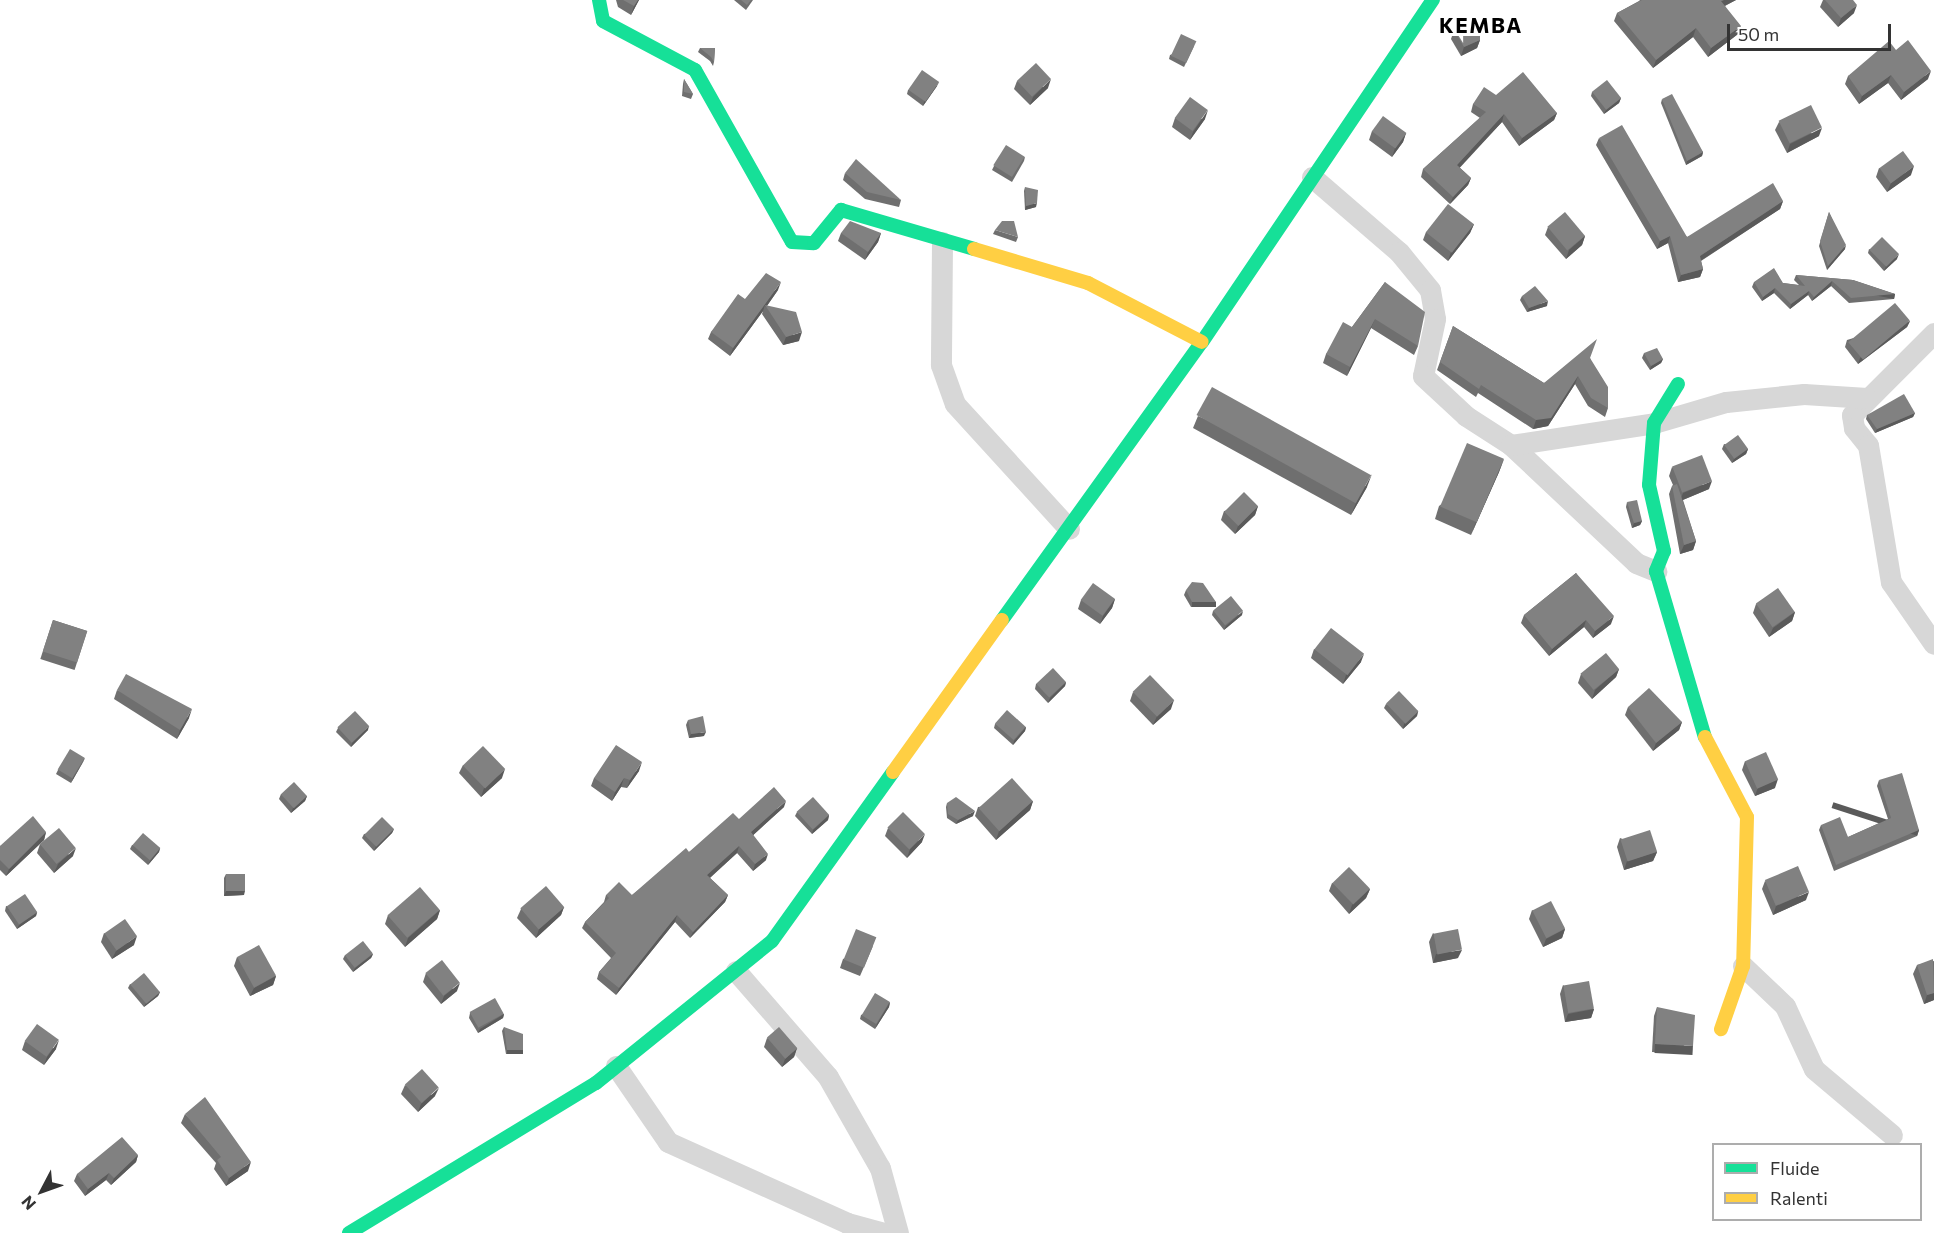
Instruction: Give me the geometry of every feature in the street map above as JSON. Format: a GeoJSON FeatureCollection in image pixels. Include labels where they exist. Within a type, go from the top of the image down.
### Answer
{"type":"FeatureCollection","features":[{"type":"Feature","properties":{"kind":"main road"},"geometry":{"type":"LineString","coordinates":[[599,0],[603,21],[695,70],[792,242],[814,243],[840,210],[942,242],[1088,283],[1202,342]]}},
{"type":"Feature","properties":{"kind":"main road"},"geometry":{"type":"LineString","coordinates":[[349,1233],[616,1066],[772,941],[1202,342],[1433,0]]}},
{"type":"Feature","properties":{"kind":"main road"},"geometry":{"type":"LineString","coordinates":[[1678,384],[1654,423],[1650,485],[1664,551],[1656,571],[1704,735],[1747,817],[1743,966],[1721,1029]]}},
{"type":"Feature","properties":{"kind":"street"},"geometry":{"type":"LineString","coordinates":[[1312,177],[1399,252],[1430,290],[1435,319],[1424,376],[1466,416],[1512,445],[1636,563],[1656,571]]}},
{"type":"Feature","properties":{"kind":"street"},"geometry":{"type":"LineString","coordinates":[[942,242],[941,364],[955,404],[1069,529]]}},
{"type":"Feature","properties":{"kind":"street"},"geometry":{"type":"LineString","coordinates":[[1934,333],[1867,398],[1852,416],[1854,429],[1868,445],[1892,582],[1934,644]]}},
{"type":"Feature","properties":{"kind":"street"},"geometry":{"type":"LineString","coordinates":[[1512,445],[1654,423],[1726,402],[1804,394],[1867,398]]}},
{"type":"Feature","properties":{"kind":"street"},"geometry":{"type":"LineString","coordinates":[[1743,966],[1785,1006],[1814,1069],[1892,1135]]}},
{"type":"Feature","properties":{"kind":"street"},"geometry":{"type":"LineString","coordinates":[[736,971],[828,1077],[880,1168],[898,1233]]}},
{"type":"Feature","properties":{"kind":"street"},"geometry":{"type":"LineString","coordinates":[[616,1066],[668,1142],[847,1223],[884,1233]]}},
{"type":"Feature","properties":{"kind":"building"},"geometry":{"type":"Polygon","coordinates":[[[623,0],[638,0],[634,6],[623,0]]]}},
{"type":"Feature","properties":{"kind":"building"},"geometry":{"type":"Polygon","coordinates":[[[741,0],[751,0],[747,5],[741,0]]]}},
{"type":"Feature","properties":{"kind":"building"},"geometry":{"type":"Polygon","coordinates":[[[1642,0],[1724,0],[1721,1],[1741,26],[1711,48],[1696,28],[1656,60],[1617,13],[1642,0]]]}},
{"type":"Feature","properties":{"kind":"building"},"geometry":{"type":"Polygon","coordinates":[[[1825,0],[1853,0],[1857,5],[1841,18],[1825,0]]]}},
{"type":"Feature","properties":{"kind":"building"},"geometry":{"type":"Polygon","coordinates":[[[1470,18],[1480,31],[1480,40],[1464,47],[1454,30],[1470,18]]]}},
{"type":"Feature","properties":{"kind":"building"},"geometry":{"type":"Polygon","coordinates":[[[1181,34],[1196,41],[1186,63],[1171,56],[1181,34]]]}},
{"type":"Feature","properties":{"kind":"building"},"geometry":{"type":"Polygon","coordinates":[[[1908,40],[1931,71],[1904,92],[1891,75],[1862,96],[1848,76],[1889,41],[1896,50],[1908,40]]]}},
{"type":"Feature","properties":{"kind":"building"},"geometry":{"type":"Polygon","coordinates":[[[700,48],[715,48],[714,62],[711,57],[700,48]]]}},
{"type":"Feature","properties":{"kind":"building"},"geometry":{"type":"Polygon","coordinates":[[[1036,63],[1051,79],[1032,97],[1017,81],[1036,63]]]}},
{"type":"Feature","properties":{"kind":"building"},"geometry":{"type":"Polygon","coordinates":[[[922,70],[939,82],[925,102],[908,90],[922,70]]]}},
{"type":"Feature","properties":{"kind":"building"},"geometry":{"type":"Polygon","coordinates":[[[1523,72],[1557,113],[1522,138],[1504,114],[1457,165],[1471,178],[1453,197],[1423,169],[1486,112],[1473,104],[1484,87],[1496,95],[1523,72]]]}},
{"type":"Feature","properties":{"kind":"building"},"geometry":{"type":"Polygon","coordinates":[[[684,79],[693,94],[684,92],[684,79]]]}},
{"type":"Feature","properties":{"kind":"building"},"geometry":{"type":"Polygon","coordinates":[[[1607,80],[1621,98],[1606,110],[1592,92],[1607,80]]]}},
{"type":"Feature","properties":{"kind":"building"},"geometry":{"type":"Polygon","coordinates":[[[1672,94],[1703,152],[1687,161],[1662,99],[1672,94]]]}},
{"type":"Feature","properties":{"kind":"building"},"geometry":{"type":"Polygon","coordinates":[[[1190,97],[1208,110],[1193,131],[1175,118],[1190,97]]]}},
{"type":"Feature","properties":{"kind":"building"},"geometry":{"type":"Polygon","coordinates":[[[1811,105],[1822,127],[1790,143],[1779,121],[1811,105]]]}},
{"type":"Feature","properties":{"kind":"building"},"geometry":{"type":"Polygon","coordinates":[[[1383,116],[1406,133],[1395,148],[1372,131],[1383,116]]]}},
{"type":"Feature","properties":{"kind":"building"},"geometry":{"type":"Polygon","coordinates":[[[1622,125],[1687,237],[1773,183],[1783,201],[1700,256],[1703,269],[1681,275],[1670,236],[1660,241],[1599,138],[1622,125]]]}},
{"type":"Feature","properties":{"kind":"building"},"geometry":{"type":"Polygon","coordinates":[[[1006,145],[1025,157],[1012,177],[993,165],[1006,145]]]}},
{"type":"Feature","properties":{"kind":"building"},"geometry":{"type":"Polygon","coordinates":[[[1903,151],[1914,166],[1891,183],[1880,168],[1903,151]]]}},
{"type":"Feature","properties":{"kind":"building"},"geometry":{"type":"Polygon","coordinates":[[[856,159],[901,200],[867,192],[845,173],[856,159]]]}},
{"type":"Feature","properties":{"kind":"building"},"geometry":{"type":"Polygon","coordinates":[[[1025,187],[1038,190],[1037,203],[1026,206],[1025,187]]]}},
{"type":"Feature","properties":{"kind":"building"},"geometry":{"type":"Polygon","coordinates":[[[1448,204],[1474,224],[1452,253],[1426,232],[1448,204]]]}},
{"type":"Feature","properties":{"kind":"building"},"geometry":{"type":"Polygon","coordinates":[[[1565,212],[1585,236],[1567,251],[1547,227],[1565,212]]]}},
{"type":"Feature","properties":{"kind":"building"},"geometry":{"type":"Polygon","coordinates":[[[1829,212],[1846,245],[1828,266],[1820,241],[1829,212]]]}},
{"type":"Feature","properties":{"kind":"building"},"geometry":{"type":"Polygon","coordinates":[[[850,221],[881,233],[868,252],[841,233],[850,221]]]}},
{"type":"Feature","properties":{"kind":"building"},"geometry":{"type":"Polygon","coordinates":[[[1002,221],[1014,221],[1018,237],[995,230],[1002,221]]]}},
{"type":"Feature","properties":{"kind":"building"},"geometry":{"type":"Polygon","coordinates":[[[1882,237],[1899,254],[1886,267],[1869,250],[1882,237]]]}},
{"type":"Feature","properties":{"kind":"building"},"geometry":{"type":"Polygon","coordinates":[[[1774,268],[1783,283],[1805,286],[1796,275],[1853,280],[1895,294],[1851,298],[1832,281],[1814,297],[1809,291],[1791,304],[1775,288],[1763,297],[1754,282],[1774,268]]]}},
{"type":"Feature","properties":{"kind":"building"},"geometry":{"type":"Polygon","coordinates":[[[766,273],[781,282],[733,348],[711,332],[738,294],[745,299],[766,273]]]}},
{"type":"Feature","properties":{"kind":"building"},"geometry":{"type":"Polygon","coordinates":[[[1385,282],[1425,312],[1418,346],[1375,319],[1350,367],[1326,354],[1343,322],[1352,327],[1385,282]]]}},
{"type":"Feature","properties":{"kind":"building"},"geometry":{"type":"Polygon","coordinates":[[[1535,286],[1548,301],[1529,308],[1522,296],[1535,286]]]}},
{"type":"Feature","properties":{"kind":"building"},"geometry":{"type":"Polygon","coordinates":[[[1895,303],[1910,321],[1863,360],[1848,342],[1895,303]]]}},
{"type":"Feature","properties":{"kind":"building"},"geometry":{"type":"Polygon","coordinates":[[[765,305],[796,312],[802,332],[786,337],[765,305]]]}},
{"type":"Feature","properties":{"kind":"building"},"geometry":{"type":"Polygon","coordinates":[[[1453,326],[1544,383],[1597,339],[1590,358],[1608,387],[1608,408],[1591,398],[1578,376],[1551,418],[1536,420],[1481,385],[1479,389],[1440,362],[1453,326]]]}},
{"type":"Feature","properties":{"kind":"building"},"geometry":{"type":"Polygon","coordinates":[[[1657,348],[1663,359],[1651,366],[1644,353],[1657,348]]]}},
{"type":"Feature","properties":{"kind":"building"},"geometry":{"type":"Polygon","coordinates":[[[1212,387],[1371,475],[1356,503],[1196,415],[1212,387]]]}},
{"type":"Feature","properties":{"kind":"building"},"geometry":{"type":"Polygon","coordinates":[[[1904,394],[1915,413],[1877,429],[1867,415],[1904,394]]]}},
{"type":"Feature","properties":{"kind":"building"},"geometry":{"type":"Polygon","coordinates":[[[1738,435],[1748,449],[1734,459],[1724,445],[1738,435]]]}},
{"type":"Feature","properties":{"kind":"building"},"geometry":{"type":"Polygon","coordinates":[[[1467,443],[1504,459],[1477,522],[1440,507],[1467,443]]]}},
{"type":"Feature","properties":{"kind":"building"},"geometry":{"type":"Polygon","coordinates":[[[1702,455],[1712,481],[1682,493],[1672,466],[1702,455]]]}},
{"type":"Feature","properties":{"kind":"building"},"geometry":{"type":"Polygon","coordinates":[[[1677,484],[1696,541],[1684,545],[1672,486],[1677,484]]]}},
{"type":"Feature","properties":{"kind":"building"},"geometry":{"type":"Polygon","coordinates":[[[1244,492],[1258,506],[1238,526],[1224,512],[1244,492]]]}},
{"type":"Feature","properties":{"kind":"building"},"geometry":{"type":"Polygon","coordinates":[[[1637,500],[1642,521],[1634,523],[1627,502],[1637,500]]]}},
{"type":"Feature","properties":{"kind":"building"},"geometry":{"type":"Polygon","coordinates":[[[1576,573],[1614,616],[1595,631],[1586,620],[1552,649],[1524,615],[1576,573]]]}},
{"type":"Feature","properties":{"kind":"building"},"geometry":{"type":"Polygon","coordinates":[[[1192,582],[1203,583],[1216,602],[1192,602],[1186,590],[1192,582]]]}},
{"type":"Feature","properties":{"kind":"building"},"geometry":{"type":"Polygon","coordinates":[[[1093,583],[1115,599],[1102,616],[1081,600],[1093,583]]]}},
{"type":"Feature","properties":{"kind":"building"},"geometry":{"type":"Polygon","coordinates":[[[1778,588],[1795,612],[1773,627],[1756,603],[1778,588]]]}},
{"type":"Feature","properties":{"kind":"building"},"geometry":{"type":"Polygon","coordinates":[[[1231,596],[1243,611],[1225,625],[1213,610],[1231,596]]]}},
{"type":"Feature","properties":{"kind":"building"},"geometry":{"type":"Polygon","coordinates":[[[53,620],[87,631],[77,663],[43,651],[53,620]]]}},
{"type":"Feature","properties":{"kind":"building"},"geometry":{"type":"Polygon","coordinates":[[[1331,628],[1364,654],[1347,675],[1314,649],[1331,628]]]}},
{"type":"Feature","properties":{"kind":"building"},"geometry":{"type":"Polygon","coordinates":[[[1606,653],[1619,669],[1594,690],[1580,674],[1606,653]]]}},
{"type":"Feature","properties":{"kind":"building"},"geometry":{"type":"Polygon","coordinates":[[[1053,668],[1066,682],[1049,698],[1036,684],[1053,668]]]}},
{"type":"Feature","properties":{"kind":"building"},"geometry":{"type":"Polygon","coordinates":[[[126,674],[192,709],[180,730],[117,690],[126,674]]]}},
{"type":"Feature","properties":{"kind":"building"},"geometry":{"type":"Polygon","coordinates":[[[1150,675],[1174,700],[1157,717],[1133,692],[1150,675]]]}},
{"type":"Feature","properties":{"kind":"building"},"geometry":{"type":"Polygon","coordinates":[[[1649,688],[1682,722],[1656,743],[1628,707],[1649,688]]]}},
{"type":"Feature","properties":{"kind":"building"},"geometry":{"type":"Polygon","coordinates":[[[1399,691],[1418,711],[1406,724],[1386,704],[1399,691]]]}},
{"type":"Feature","properties":{"kind":"building"},"geometry":{"type":"Polygon","coordinates":[[[1007,710],[1026,727],[1014,740],[995,723],[1007,710]]]}},
{"type":"Feature","properties":{"kind":"building"},"geometry":{"type":"Polygon","coordinates":[[[355,711],[369,726],[352,743],[337,727],[355,711]]]}},
{"type":"Feature","properties":{"kind":"building"},"geometry":{"type":"Polygon","coordinates":[[[703,716],[706,732],[691,734],[688,720],[703,716]]]}},
{"type":"Feature","properties":{"kind":"building"},"geometry":{"type":"Polygon","coordinates":[[[616,745],[642,762],[630,780],[624,778],[615,792],[594,778],[616,745]]]}},
{"type":"Feature","properties":{"kind":"building"},"geometry":{"type":"Polygon","coordinates":[[[483,746],[505,769],[485,788],[463,765],[483,746]]]}},
{"type":"Feature","properties":{"kind":"building"},"geometry":{"type":"Polygon","coordinates":[[[70,749],[85,758],[72,778],[58,770],[70,749]]]}},
{"type":"Feature","properties":{"kind":"building"},"geometry":{"type":"Polygon","coordinates":[[[1766,752],[1778,779],[1757,789],[1745,761],[1766,752]]]}},
{"type":"Feature","properties":{"kind":"building"},"geometry":{"type":"Polygon","coordinates":[[[1902,773],[1919,830],[1836,865],[1821,825],[1840,817],[1848,837],[1891,818],[1879,780],[1902,773]]]}},
{"type":"Feature","properties":{"kind":"building"},"geometry":{"type":"Polygon","coordinates":[[[1012,778],[1033,801],[999,831],[979,808],[1012,778]]]}},
{"type":"Feature","properties":{"kind":"building"},"geometry":{"type":"Polygon","coordinates":[[[294,782],[307,796],[294,808],[281,794],[294,782]]]}},
{"type":"Feature","properties":{"kind":"building"},"geometry":{"type":"Polygon","coordinates":[[[774,787],[786,801],[751,832],[768,854],[755,864],[739,846],[707,875],[728,895],[693,932],[677,915],[619,988],[599,972],[616,953],[585,922],[609,898],[606,895],[619,882],[632,895],[686,848],[689,852],[733,813],[739,819],[774,787]]]}},
{"type":"Feature","properties":{"kind":"building"},"geometry":{"type":"Polygon","coordinates":[[[813,797],[829,815],[813,830],[797,812],[813,797]]]}},
{"type":"Feature","properties":{"kind":"building"},"geometry":{"type":"Polygon","coordinates":[[[956,797],[975,811],[958,820],[948,814],[947,803],[956,797]]]}},
{"type":"Feature","properties":{"kind":"building"},"geometry":{"type":"Polygon","coordinates":[[[903,812],[925,834],[909,849],[887,828],[903,812]]]}},
{"type":"Feature","properties":{"kind":"building"},"geometry":{"type":"Polygon","coordinates":[[[33,816],[46,832],[9,869],[0,860],[0,846],[33,816]]]}},
{"type":"Feature","properties":{"kind":"building"},"geometry":{"type":"Polygon","coordinates":[[[382,817],[394,829],[376,847],[364,835],[382,817]]]}},
{"type":"Feature","properties":{"kind":"building"},"geometry":{"type":"Polygon","coordinates":[[[59,828],[76,848],[57,864],[40,844],[59,828]]]}},
{"type":"Feature","properties":{"kind":"building"},"geometry":{"type":"Polygon","coordinates":[[[1650,830],[1657,852],[1628,861],[1621,840],[1650,830]]]}},
{"type":"Feature","properties":{"kind":"building"},"geometry":{"type":"Polygon","coordinates":[[[143,833],[160,848],[150,860],[133,845],[143,833]]]}},
{"type":"Feature","properties":{"kind":"building"},"geometry":{"type":"Polygon","coordinates":[[[1798,866],[1809,892],[1776,906],[1765,880],[1798,866]]]}},
{"type":"Feature","properties":{"kind":"building"},"geometry":{"type":"Polygon","coordinates":[[[1349,867],[1370,889],[1353,905],[1332,883],[1349,867]]]}},
{"type":"Feature","properties":{"kind":"building"},"geometry":{"type":"Polygon","coordinates":[[[226,874],[245,874],[245,891],[226,891],[226,874]]]}},
{"type":"Feature","properties":{"kind":"building"},"geometry":{"type":"Polygon","coordinates":[[[546,886],[564,907],[539,929],[520,908],[546,886]]]}},
{"type":"Feature","properties":{"kind":"building"},"geometry":{"type":"Polygon","coordinates":[[[420,887],[440,910],[407,938],[388,915],[420,887]]]}},
{"type":"Feature","properties":{"kind":"building"},"geometry":{"type":"Polygon","coordinates":[[[25,894],[37,912],[19,925],[7,906],[25,894]]]}},
{"type":"Feature","properties":{"kind":"building"},"geometry":{"type":"Polygon","coordinates":[[[1551,901],[1565,929],[1546,938],[1532,911],[1551,901]]]}},
{"type":"Feature","properties":{"kind":"building"},"geometry":{"type":"Polygon","coordinates":[[[125,919],[137,936],[117,951],[105,933],[125,919]]]}},
{"type":"Feature","properties":{"kind":"building"},"geometry":{"type":"Polygon","coordinates":[[[856,929],[876,937],[864,968],[844,960],[856,929]]]}},
{"type":"Feature","properties":{"kind":"building"},"geometry":{"type":"Polygon","coordinates":[[[1458,929],[1462,950],[1437,954],[1433,934],[1458,929]]]}},
{"type":"Feature","properties":{"kind":"building"},"geometry":{"type":"Polygon","coordinates":[[[363,941],[373,954],[355,968],[345,955],[363,941]]]}},
{"type":"Feature","properties":{"kind":"building"},"geometry":{"type":"Polygon","coordinates":[[[259,945],[276,976],[254,988],[237,957],[259,945]]]}},
{"type":"Feature","properties":{"kind":"building"},"geometry":{"type":"Polygon","coordinates":[[[1933,959],[1934,993],[1927,995],[1917,965],[1933,959]]]}},
{"type":"Feature","properties":{"kind":"building"},"geometry":{"type":"Polygon","coordinates":[[[442,960],[460,983],[443,996],[425,973],[442,960]]]}},
{"type":"Feature","properties":{"kind":"building"},"geometry":{"type":"Polygon","coordinates":[[[144,973],[160,992],[146,1004],[130,985],[144,973]]]}},
{"type":"Feature","properties":{"kind":"building"},"geometry":{"type":"Polygon","coordinates":[[[1589,981],[1594,1009],[1568,1013],[1563,986],[1589,981]]]}},
{"type":"Feature","properties":{"kind":"building"},"geometry":{"type":"Polygon","coordinates":[[[875,993],[890,1002],[876,1024],[862,1015],[875,993]]]}},
{"type":"Feature","properties":{"kind":"building"},"geometry":{"type":"Polygon","coordinates":[[[495,998],[504,1014],[478,1028],[470,1012],[495,998]]]}},
{"type":"Feature","properties":{"kind":"building"},"geometry":{"type":"Polygon","coordinates":[[[1657,1007],[1695,1015],[1693,1046],[1655,1044],[1657,1007]]]}},
{"type":"Feature","properties":{"kind":"building"},"geometry":{"type":"Polygon","coordinates":[[[37,1024],[59,1040],[46,1057],[25,1041],[37,1024]]]}},
{"type":"Feature","properties":{"kind":"building"},"geometry":{"type":"Polygon","coordinates":[[[504,1027],[523,1034],[523,1050],[507,1050],[504,1027]]]}},
{"type":"Feature","properties":{"kind":"building"},"geometry":{"type":"Polygon","coordinates":[[[779,1027],[797,1048],[785,1059],[767,1037],[779,1027]]]}},
{"type":"Feature","properties":{"kind":"building"},"geometry":{"type":"Polygon","coordinates":[[[422,1069],[439,1088],[422,1103],[405,1084],[422,1069]]]}},
{"type":"Feature","properties":{"kind":"building"},"geometry":{"type":"Polygon","coordinates":[[[205,1097],[251,1162],[229,1178],[217,1160],[221,1157],[185,1114],[205,1097]]]}},
{"type":"Feature","properties":{"kind":"building"},"geometry":{"type":"Polygon","coordinates":[[[122,1137],[138,1155],[114,1178],[109,1173],[88,1189],[77,1174],[122,1137]]]}},
{"type":"Feature","properties":{"kind":"traffic: fast"},"geometry":{"type":"LineString","coordinates":[[599,0],[603,21],[695,70],[792,242],[814,243],[841,210],[974,249]]}},
{"type":"Feature","properties":{"kind":"traffic: fast"},"geometry":{"type":"LineString","coordinates":[[1002,620],[1202,342],[1433,0]]}},
{"type":"Feature","properties":{"kind":"traffic: fast"},"geometry":{"type":"LineString","coordinates":[[1678,384],[1654,423],[1649,485],[1664,551],[1656,571],[1705,737]]}},
{"type":"Feature","properties":{"kind":"traffic: fast"},"geometry":{"type":"LineString","coordinates":[[349,1233],[596,1083],[772,941],[893,772]]}},
{"type":"Feature","properties":{"kind":"traffic: slow"},"geometry":{"type":"LineString","coordinates":[[974,249],[1088,283],[1202,342]]}},
{"type":"Feature","properties":{"kind":"traffic: slow"},"geometry":{"type":"LineString","coordinates":[[893,772],[1002,620]]}},
{"type":"Feature","properties":{"kind":"traffic: slow"},"geometry":{"type":"LineString","coordinates":[[1705,737],[1747,817],[1743,966],[1721,1029]]}},
{"type":"Feature","properties":{"kind":"district","name":"KEMBA"},"geometry":{"type":"Point","coordinates":[1481,25]}}]}
